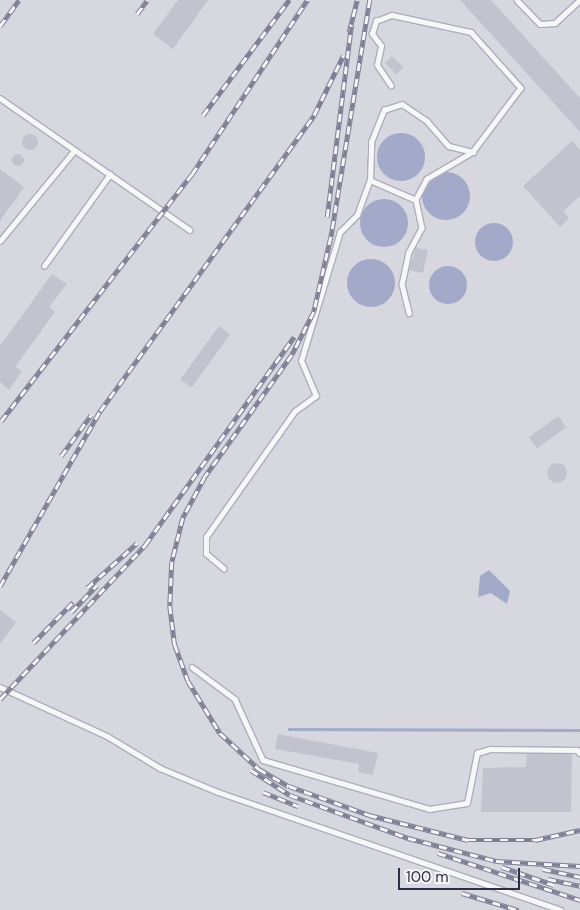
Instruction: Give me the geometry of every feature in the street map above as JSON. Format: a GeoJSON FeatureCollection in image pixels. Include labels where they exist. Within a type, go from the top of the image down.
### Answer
{"type":"FeatureCollection","features":[{"type":"Feature","properties":{"kind":"lane"},"geometry":{"type":"LineString","coordinates":[[517,0],[540,24],[554,23],[580,0]]}},
{"type":"Feature","properties":{"kind":"lane"},"geometry":{"type":"LineString","coordinates":[[391,86],[377,65],[381,46],[372,34],[376,21],[392,14],[471,32],[521,88],[473,152],[427,179],[416,200],[422,228],[409,252],[402,284],[409,313]]}},
{"type":"Feature","properties":{"kind":"lane"},"geometry":{"type":"LineString","coordinates":[[0,98],[190,230]]}},
{"type":"Feature","properties":{"kind":"lane"},"geometry":{"type":"LineString","coordinates":[[224,569],[206,554],[206,538],[283,425],[316,396],[301,361],[340,232],[357,215],[370,180],[371,142],[384,110],[402,104],[427,121],[449,146],[473,152]]}},
{"type":"Feature","properties":{"kind":"lane"},"geometry":{"type":"LineString","coordinates":[[0,241],[74,151]]}},
{"type":"Feature","properties":{"kind":"lane"},"geometry":{"type":"LineString","coordinates":[[44,266],[110,174]]}},
{"type":"Feature","properties":{"kind":"lane"},"geometry":{"type":"LineString","coordinates":[[370,180],[416,200]]}},
{"type":"Feature","properties":{"kind":"lane"},"geometry":{"type":"LineString","coordinates":[[192,667],[235,699],[263,760],[429,809],[467,803],[477,753],[490,749],[577,750],[580,753]]}},
{"type":"Feature","properties":{"kind":"lane"},"geometry":{"type":"LineString","coordinates":[[0,687],[107,736],[160,768],[218,792],[560,910]]}},
{"type":"Feature","properties":{"kind":"shaded area"},"geometry":{"type":"Polygon","coordinates":[[[0,0],[580,0],[580,910],[0,910],[0,0]]]}},
{"type":"Feature","properties":{"kind":"water"},"geometry":{"type":"Polygon","coordinates":[[[401,133],[410,135],[418,140],[423,148],[425,157],[423,166],[418,174],[410,179],[401,181],[392,179],[384,174],[379,166],[377,157],[379,148],[384,140],[392,135],[401,133]]]}},
{"type":"Feature","properties":{"kind":"water"},"geometry":{"type":"Polygon","coordinates":[[[446,172],[455,174],[463,179],[468,187],[470,196],[468,205],[463,213],[455,218],[446,220],[437,218],[429,213],[424,205],[422,196],[424,187],[429,179],[437,174],[446,172]]]}},
{"type":"Feature","properties":{"kind":"water"},"geometry":{"type":"Polygon","coordinates":[[[384,199],[393,201],[401,206],[406,214],[408,223],[406,232],[401,240],[393,245],[384,247],[375,245],[367,240],[362,232],[360,223],[362,214],[367,206],[375,201],[384,199]]]}},
{"type":"Feature","properties":{"kind":"water"},"geometry":{"type":"Polygon","coordinates":[[[494,223],[507,229],[513,242],[507,255],[494,261],[481,255],[475,242],[481,229],[494,223]]]}},
{"type":"Feature","properties":{"kind":"water"},"geometry":{"type":"Polygon","coordinates":[[[371,259],[380,261],[388,266],[393,274],[395,283],[393,292],[388,300],[380,305],[371,307],[362,305],[354,300],[349,292],[347,283],[349,274],[354,266],[362,261],[371,259]]]}},
{"type":"Feature","properties":{"kind":"water"},"geometry":{"type":"Polygon","coordinates":[[[448,266],[461,272],[467,285],[461,298],[448,304],[435,298],[429,285],[435,272],[448,266]]]}},
{"type":"Feature","properties":{"kind":"water"},"geometry":{"type":"Polygon","coordinates":[[[489,570],[510,591],[507,604],[491,593],[478,597],[480,576],[489,570]]]}},
{"type":"Feature","properties":{"kind":"building"},"geometry":{"type":"Polygon","coordinates":[[[178,0],[208,0],[173,49],[153,34],[178,0]]]}},
{"type":"Feature","properties":{"kind":"building"},"geometry":{"type":"Polygon","coordinates":[[[460,0],[491,0],[580,98],[580,132],[460,0]]]}},
{"type":"Feature","properties":{"kind":"building"},"geometry":{"type":"Polygon","coordinates":[[[392,56],[403,67],[396,74],[385,63],[392,56]]]}},
{"type":"Feature","properties":{"kind":"building"},"geometry":{"type":"Polygon","coordinates":[[[30,134],[38,142],[30,150],[22,142],[30,134]]]}},
{"type":"Feature","properties":{"kind":"building"},"geometry":{"type":"Polygon","coordinates":[[[572,141],[580,150],[580,196],[563,211],[569,218],[560,227],[523,186],[572,141]]]}},
{"type":"Feature","properties":{"kind":"building"},"geometry":{"type":"Polygon","coordinates":[[[16,154],[20,154],[24,160],[20,166],[16,166],[12,162],[12,158],[16,154]]]}},
{"type":"Feature","properties":{"kind":"building"},"geometry":{"type":"Polygon","coordinates":[[[0,169],[24,187],[0,221],[0,169]]]}},
{"type":"Feature","properties":{"kind":"building"},"geometry":{"type":"Polygon","coordinates":[[[416,248],[428,250],[423,273],[409,270],[416,248]]]}},
{"type":"Feature","properties":{"kind":"building"},"geometry":{"type":"Polygon","coordinates":[[[52,274],[67,284],[49,307],[55,312],[15,367],[22,371],[9,390],[0,382],[0,346],[52,274]]]}},
{"type":"Feature","properties":{"kind":"building"},"geometry":{"type":"Polygon","coordinates":[[[219,326],[230,334],[192,388],[180,379],[219,326]]]}},
{"type":"Feature","properties":{"kind":"building"},"geometry":{"type":"Polygon","coordinates":[[[558,416],[566,427],[537,448],[529,437],[558,416]]]}},
{"type":"Feature","properties":{"kind":"building"},"geometry":{"type":"Polygon","coordinates":[[[553,463],[561,463],[567,469],[567,477],[561,483],[553,483],[547,477],[547,469],[553,463]]]}},
{"type":"Feature","properties":{"kind":"building"},"geometry":{"type":"Polygon","coordinates":[[[0,610],[16,622],[0,644],[0,610]]]}},
{"type":"Feature","properties":{"kind":"building"},"geometry":{"type":"Polygon","coordinates":[[[278,734],[378,753],[373,775],[358,772],[359,764],[275,749],[278,734]]]}},
{"type":"Feature","properties":{"kind":"building"},"geometry":{"type":"Polygon","coordinates":[[[527,753],[572,754],[571,812],[481,812],[483,768],[526,767],[527,753]]]}},
{"type":"Feature","properties":{"kind":"waterway"},"geometry":{"type":"LineString","coordinates":[[289,729],[580,730]]}},
{"type":"Feature","properties":{"kind":"railway"},"geometry":{"type":"LineString","coordinates":[[0,26],[19,0]]}},
{"type":"Feature","properties":{"kind":"railway"},"geometry":{"type":"LineString","coordinates":[[137,14],[147,0]]}},
{"type":"Feature","properties":{"kind":"railway"},"geometry":{"type":"LineString","coordinates":[[203,115],[289,0]]}},
{"type":"Feature","properties":{"kind":"railway"},"geometry":{"type":"LineString","coordinates":[[1,421],[192,174],[307,0]]}},
{"type":"Feature","properties":{"kind":"railway"},"geometry":{"type":"LineString","coordinates":[[349,32],[357,0]]}},
{"type":"Feature","properties":{"kind":"railway"},"geometry":{"type":"LineString","coordinates":[[370,0],[331,237],[314,312],[292,355],[205,477],[183,518],[172,562],[170,606],[175,645],[188,681],[220,733],[259,769],[289,786],[369,815],[468,840],[535,840],[580,830]]}},
{"type":"Feature","properties":{"kind":"railway"},"geometry":{"type":"LineString","coordinates":[[327,217],[351,26]]}},
{"type":"Feature","properties":{"kind":"railway"},"geometry":{"type":"LineString","coordinates":[[0,586],[100,411],[314,115],[343,56]]}},
{"type":"Feature","properties":{"kind":"railway"},"geometry":{"type":"LineString","coordinates":[[0,699],[145,545],[294,337]]}},
{"type":"Feature","properties":{"kind":"railway"},"geometry":{"type":"LineString","coordinates":[[61,456],[91,415]]}},
{"type":"Feature","properties":{"kind":"railway"},"geometry":{"type":"LineString","coordinates":[[87,588],[137,543]]}},
{"type":"Feature","properties":{"kind":"railway"},"geometry":{"type":"LineString","coordinates":[[71,612],[97,585]]}},
{"type":"Feature","properties":{"kind":"railway"},"geometry":{"type":"LineString","coordinates":[[33,643],[73,602]]}},
{"type":"Feature","properties":{"kind":"railway"},"geometry":{"type":"LineString","coordinates":[[251,770],[290,795],[408,838],[496,861],[580,866]]}},
{"type":"Feature","properties":{"kind":"railway"},"geometry":{"type":"LineString","coordinates":[[263,792],[298,806]]}},
{"type":"Feature","properties":{"kind":"railway"},"geometry":{"type":"LineString","coordinates":[[438,853],[580,900]]}},
{"type":"Feature","properties":{"kind":"railway"},"geometry":{"type":"LineString","coordinates":[[502,867],[554,885]]}},
{"type":"Feature","properties":{"kind":"railway"},"geometry":{"type":"LineString","coordinates":[[543,869],[580,877]]}},
{"type":"Feature","properties":{"kind":"railway"},"geometry":{"type":"LineString","coordinates":[[548,879],[580,886]]}},
{"type":"Feature","properties":{"kind":"railway"},"geometry":{"type":"LineString","coordinates":[[462,893],[518,910]]}}]}
